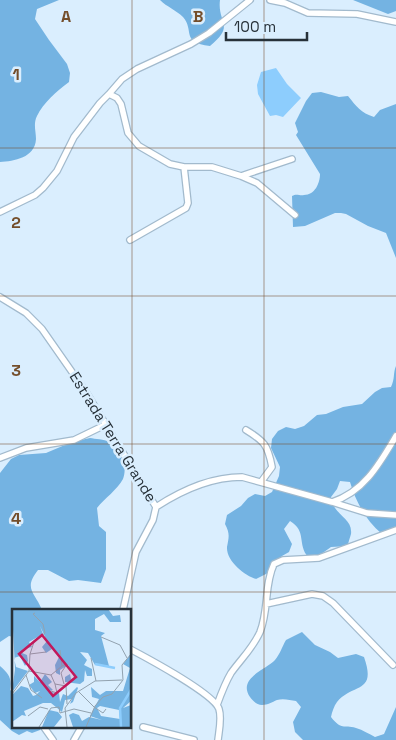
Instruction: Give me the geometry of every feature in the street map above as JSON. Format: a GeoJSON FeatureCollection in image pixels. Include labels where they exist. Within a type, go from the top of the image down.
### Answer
{"type":"FeatureCollection","features":[{"type":"Feature","properties":{"kind":"street"},"geometry":{"type":"LineString","coordinates":[[0,212],[35,195],[43,188],[57,171],[74,137],[105,96],[122,79],[137,69],[191,44],[209,33],[250,0]]}},
{"type":"Feature","properties":{"kind":"street"},"geometry":{"type":"LineString","coordinates":[[270,0],[285,3],[308,13],[357,14],[396,22]]}},
{"type":"Feature","properties":{"kind":"street"},"geometry":{"type":"LineString","coordinates":[[109,94],[117,98],[121,104],[128,134],[138,146],[161,160],[176,166],[212,167],[241,176],[263,186],[295,215]]}},
{"type":"Feature","properties":{"kind":"street"},"geometry":{"type":"LineString","coordinates":[[241,176],[292,159]]}},
{"type":"Feature","properties":{"kind":"street"},"geometry":{"type":"LineString","coordinates":[[130,240],[186,208],[188,203],[184,167]]}},
{"type":"Feature","properties":{"kind":"street","name":"Estrada Terra Grande"},"geometry":{"type":"LineString","coordinates":[[0,297],[34,319],[86,392],[156,507],[179,493],[214,480],[242,477],[367,513],[396,515]]}},
{"type":"Feature","properties":{"kind":"street"},"geometry":{"type":"LineString","coordinates":[[0,458],[26,448],[74,440],[105,425]]}},
{"type":"Feature","properties":{"kind":"street"},"geometry":{"type":"LineString","coordinates":[[246,430],[262,440],[267,446],[272,467],[261,482]]}},
{"type":"Feature","properties":{"kind":"street"},"geometry":{"type":"LineString","coordinates":[[332,502],[349,495],[366,482],[396,436]]}},
{"type":"Feature","properties":{"kind":"street"},"geometry":{"type":"LineString","coordinates":[[123,609],[136,552],[153,520],[156,507]]}},
{"type":"Feature","properties":{"kind":"street"},"geometry":{"type":"LineString","coordinates":[[217,705],[231,674],[255,642],[264,618],[268,586],[274,564],[283,560],[319,558],[396,530]]}},
{"type":"Feature","properties":{"kind":"street"},"geometry":{"type":"LineString","coordinates":[[266,604],[312,594],[323,596],[333,603],[393,665]]}},
{"type":"Feature","properties":{"kind":"street"},"geometry":{"type":"LineString","coordinates":[[131,650],[190,685],[217,705],[220,710],[218,740]]}},
{"type":"Feature","properties":{"kind":"street"},"geometry":{"type":"LineString","coordinates":[[143,727],[194,740]]}},
{"type":"Feature","properties":{"kind":"street"},"geometry":{"type":"LineString","coordinates":[[44,728],[53,740]]}},
{"type":"Feature","properties":{"kind":"street"},"geometry":{"type":"LineString","coordinates":[[74,740],[81,728]]}},
{"type":"Feature","properties":{"kind":"shaded area"},"geometry":{"type":"Polygon","coordinates":[[[0,0],[59,0],[37,9],[35,19],[67,64],[70,73],[69,82],[55,93],[37,116],[35,125],[36,139],[32,150],[23,157],[0,162],[0,0]]]}},
{"type":"Feature","properties":{"kind":"shaded area"},"geometry":{"type":"Polygon","coordinates":[[[160,0],[220,0],[224,24],[222,33],[210,46],[195,42],[191,39],[183,17],[160,0]]]}},
{"type":"Feature","properties":{"kind":"shaded area"},"geometry":{"type":"Polygon","coordinates":[[[353,0],[396,0],[396,11],[388,14],[353,0]]]}},
{"type":"Feature","properties":{"kind":"shaded area"},"geometry":{"type":"Polygon","coordinates":[[[276,68],[287,84],[301,98],[283,117],[270,116],[258,94],[257,85],[261,72],[276,68]]]}},
{"type":"Feature","properties":{"kind":"shaded area"},"geometry":{"type":"Polygon","coordinates":[[[321,92],[339,97],[348,96],[362,111],[374,117],[380,110],[396,104],[396,258],[386,233],[346,214],[335,213],[305,226],[293,227],[292,196],[308,194],[314,191],[318,185],[320,174],[296,135],[298,132],[295,123],[312,93],[321,92]]]}},
{"type":"Feature","properties":{"kind":"shaded area"},"geometry":{"type":"Polygon","coordinates":[[[396,366],[396,530],[382,534],[362,511],[350,482],[340,481],[331,497],[335,508],[351,528],[348,546],[331,547],[317,557],[308,557],[298,529],[290,521],[284,529],[292,544],[289,552],[282,556],[272,571],[256,579],[247,575],[237,567],[230,557],[227,547],[229,535],[225,524],[227,515],[241,506],[248,498],[255,494],[265,496],[272,492],[279,476],[280,467],[271,448],[272,439],[278,431],[286,427],[295,429],[304,426],[317,415],[326,414],[343,407],[362,404],[375,392],[382,388],[391,387],[396,366]]]}},
{"type":"Feature","properties":{"kind":"shaded area"},"geometry":{"type":"Polygon","coordinates":[[[90,438],[105,440],[117,448],[124,463],[123,479],[97,508],[99,526],[106,532],[106,569],[101,583],[78,580],[69,581],[48,570],[38,570],[31,582],[31,586],[42,609],[12,609],[12,637],[9,636],[0,642],[0,473],[11,459],[19,455],[46,453],[72,442],[90,438]]]}},
{"type":"Feature","properties":{"kind":"shaded area"},"geometry":{"type":"Polygon","coordinates":[[[302,632],[315,645],[338,658],[356,654],[364,657],[368,677],[361,686],[343,696],[337,702],[331,717],[340,726],[359,729],[375,737],[384,734],[396,707],[396,740],[303,740],[295,732],[293,722],[301,707],[296,701],[279,699],[262,705],[257,704],[251,698],[247,690],[247,684],[250,679],[275,660],[286,640],[302,632]]]}},
{"type":"Feature","properties":{"kind":"shaded area"},"geometry":{"type":"Polygon","coordinates":[[[0,666],[6,671],[11,682],[12,728],[41,728],[32,733],[27,731],[19,735],[0,720],[0,666]]]}}]}
